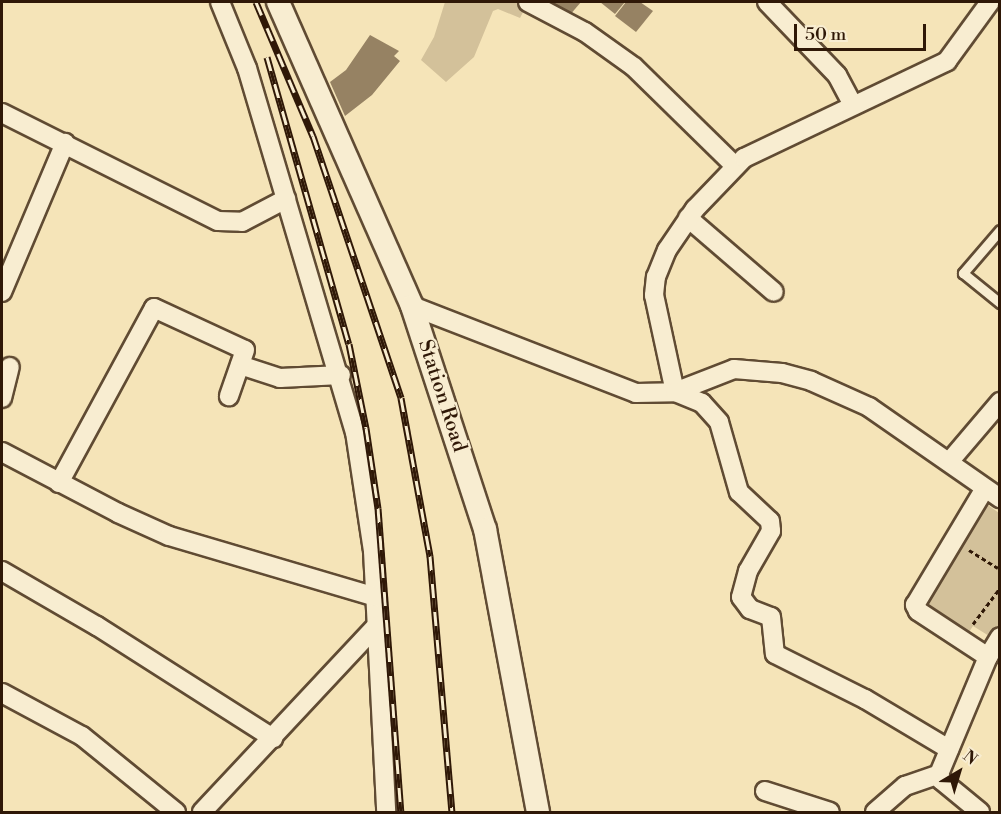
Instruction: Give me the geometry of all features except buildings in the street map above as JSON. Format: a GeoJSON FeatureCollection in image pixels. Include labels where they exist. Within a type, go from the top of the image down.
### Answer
{"type":"FeatureCollection","features":[{"type":"Feature","properties":{"kind":"street"},"geometry":{"type":"LineString","coordinates":[[220,2],[247,68],[341,375],[368,507],[376,597],[386,813]]}},
{"type":"Feature","properties":{"kind":"street","name":"Station Road"},"geometry":{"type":"LineString","coordinates":[[278,2],[412,306],[485,529],[538,813]]}},
{"type":"Feature","properties":{"kind":"street"},"geometry":{"type":"LineString","coordinates":[[528,2],[585,32],[634,67],[734,165]]}},
{"type":"Feature","properties":{"kind":"street"},"geometry":{"type":"LineString","coordinates":[[767,2],[837,75],[854,105]]}},
{"type":"Feature","properties":{"kind":"street"},"geometry":{"type":"LineString","coordinates":[[675,392],[655,286],[660,264],[688,218],[734,165],[947,61],[990,2]]}},
{"type":"Feature","properties":{"kind":"street"},"geometry":{"type":"LineString","coordinates":[[2,113],[218,221],[242,222],[286,199]]}},
{"type":"Feature","properties":{"kind":"street"},"geometry":{"type":"LineString","coordinates":[[2,292],[65,143]]}},
{"type":"Feature","properties":{"kind":"street"},"geometry":{"type":"LineString","coordinates":[[688,218],[774,292]]}},
{"type":"Feature","properties":{"kind":"street"},"geometry":{"type":"LineString","coordinates":[[412,306],[636,393],[675,392],[734,369],[782,373],[841,392],[869,407],[992,493],[915,605],[918,611],[988,657]]}},
{"type":"Feature","properties":{"kind":"street"},"geometry":{"type":"LineString","coordinates":[[59,483],[154,308],[245,350],[229,396]]}},
{"type":"Feature","properties":{"kind":"street"},"geometry":{"type":"LineString","coordinates":[[240,365],[280,378],[341,375]]}},
{"type":"Feature","properties":{"kind":"street"},"geometry":{"type":"LineString","coordinates":[[2,398],[10,367]]}},
{"type":"Feature","properties":{"kind":"street"},"geometry":{"type":"LineString","coordinates":[[675,392],[702,403],[719,422],[739,492],[770,521],[771,531],[748,571],[741,597],[750,609],[771,616],[775,654],[865,699],[949,749]]}},
{"type":"Feature","properties":{"kind":"street"},"geometry":{"type":"LineString","coordinates":[[949,462],[999,402]]}},
{"type":"Feature","properties":{"kind":"street"},"geometry":{"type":"LineString","coordinates":[[2,452],[59,483],[169,536],[376,597]]}},
{"type":"Feature","properties":{"kind":"street"},"geometry":{"type":"LineString","coordinates":[[2,571],[97,626],[273,738]]}},
{"type":"Feature","properties":{"kind":"street"},"geometry":{"type":"LineString","coordinates":[[202,813],[376,626]]}},
{"type":"Feature","properties":{"kind":"street"},"geometry":{"type":"LineString","coordinates":[[980,813],[961,807],[939,774],[988,657],[999,637]]}},
{"type":"Feature","properties":{"kind":"street"},"geometry":{"type":"LineString","coordinates":[[2,693],[82,736],[176,813]]}},
{"type":"Feature","properties":{"kind":"street"},"geometry":{"type":"LineString","coordinates":[[875,813],[905,786],[939,774]]}},
{"type":"Feature","properties":{"kind":"street"},"geometry":{"type":"LineString","coordinates":[[765,791],[830,813]]}},
{"type":"Feature","properties":{"kind":"lane"},"geometry":{"type":"LineString","coordinates":[[999,230],[963,273],[999,303]]}},
{"type":"Feature","properties":{"kind":"path"},"geometry":{"type":"LineString","coordinates":[[963,545],[998,568],[999,565]]}},
{"type":"Feature","properties":{"kind":"path"},"geometry":{"type":"LineString","coordinates":[[966,620],[975,625],[999,588]]}},
{"type":"Feature","properties":{"kind":"shaded area"},"geometry":{"type":"Polygon","coordinates":[[[445,2],[523,2],[526,6],[520,18],[498,9],[493,11],[474,57],[446,82],[421,60],[434,37],[445,2]]]}},
{"type":"Feature","properties":{"kind":"shaded area"},"geometry":{"type":"Polygon","coordinates":[[[981,500],[999,513],[999,630],[994,639],[973,626],[965,638],[920,605],[981,500]]]}},
{"type":"Feature","properties":{"kind":"railway"},"geometry":{"type":"LineString","coordinates":[[256,2],[313,136],[401,398],[430,556],[452,812]]}},
{"type":"Feature","properties":{"kind":"railway"},"geometry":{"type":"LineString","coordinates":[[267,57],[349,344],[366,428],[378,508],[401,812]]}}]}
